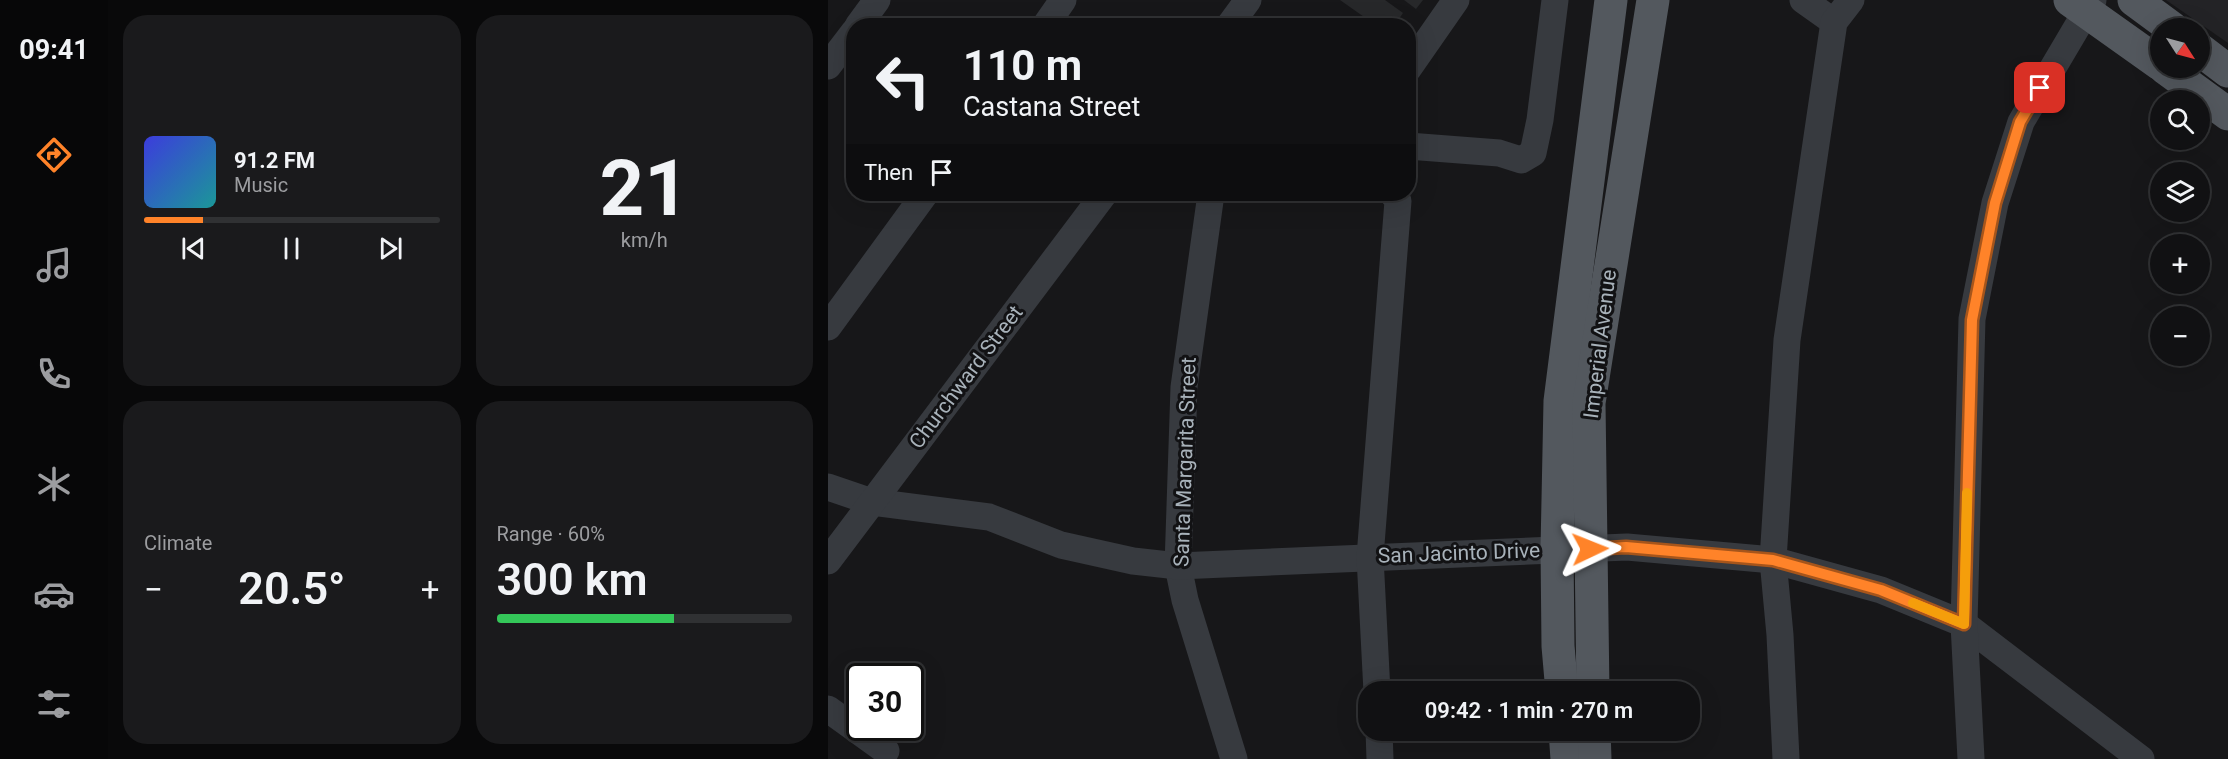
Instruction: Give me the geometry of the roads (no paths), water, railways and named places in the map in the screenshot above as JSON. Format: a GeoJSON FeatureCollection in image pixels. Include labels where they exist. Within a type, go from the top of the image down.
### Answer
{"type":"FeatureCollection","features":[{"type":"Feature","properties":{"kind":"main road","name":"Imperial Avenue"},"geometry":{"type":"LineString","coordinates":[[1561,681],[1558,646],[1557,549],[1560,401],[1611,0]]}},
{"type":"Feature","properties":{"kind":"main road","name":"Imperial Avenue"},"geometry":{"type":"LineString","coordinates":[[1593,681],[1589,403],[1653,0]]}},
{"type":"Feature","properties":{"kind":"main road"},"geometry":{"type":"LineString","coordinates":[[2134,0],[2158,18]]}},
{"type":"Feature","properties":{"kind":"main road"},"geometry":{"type":"LineString","coordinates":[[2083,3],[2150,56]]}},
{"type":"Feature","properties":{"kind":"main road"},"geometry":{"type":"LineString","coordinates":[[2179,78],[2228,114]]}},
{"type":"Feature","properties":{"kind":"main road"},"geometry":{"type":"LineString","coordinates":[[1566,741],[1567,759]]}},
{"type":"Feature","properties":{"kind":"main road"},"geometry":{"type":"LineString","coordinates":[[1594,741],[1595,759]]}},
{"type":"Feature","properties":{"kind":"street"},"geometry":{"type":"LineString","coordinates":[[864,18],[877,0]]}},
{"type":"Feature","properties":{"kind":"street"},"geometry":{"type":"LineString","coordinates":[[1051,18],[1063,0]]}},
{"type":"Feature","properties":{"kind":"street"},"geometry":{"type":"LineString","coordinates":[[1235,18],[1248,0]]}},
{"type":"Feature","properties":{"kind":"street"},"geometry":{"type":"LineString","coordinates":[[1416,58],[1456,0]]}},
{"type":"Feature","properties":{"kind":"street"},"geometry":{"type":"LineString","coordinates":[[1416,147],[1499,153],[1521,160],[1533,153],[1540,120],[1555,0]]}},
{"type":"Feature","properties":{"kind":"street"},"geometry":{"type":"LineString","coordinates":[[1803,0],[1834,22]]}},
{"type":"Feature","properties":{"kind":"street"},"geometry":{"type":"LineString","coordinates":[[1786,759],[1780,635],[1773,560],[1787,340],[1834,22],[1851,0]]}},
{"type":"Feature","properties":{"kind":"street"},"geometry":{"type":"LineString","coordinates":[[1971,759],[1964,624],[1972,320],[1995,203],[2020,122],[2083,3]]}},
{"type":"Feature","properties":{"kind":"street"},"geometry":{"type":"LineString","coordinates":[[828,66],[846,42]]}},
{"type":"Feature","properties":{"kind":"street"},"geometry":{"type":"LineString","coordinates":[[828,327],[920,201]]}},
{"type":"Feature","properties":{"kind":"street","name":"Churchward Street"},"geometry":{"type":"LineString","coordinates":[[828,561],[1099,201]]}},
{"type":"Feature","properties":{"kind":"street","name":"Santa Margarita Street"},"geometry":{"type":"LineString","coordinates":[[1210,201],[1184,387],[1178,566],[1185,600],[1234,759]]}},
{"type":"Feature","properties":{"kind":"street"},"geometry":{"type":"LineString","coordinates":[[1376,681],[1370,557],[1398,201]]}},
{"type":"Feature","properties":{"kind":"street","name":"San Jacinto Drive"},"geometry":{"type":"LineString","coordinates":[[828,487],[872,502],[989,518],[1061,545],[1133,561],[1178,566],[1626,547],[1773,560],[1881,590],[1964,624],[2141,759]]}},
{"type":"Feature","properties":{"kind":"street"},"geometry":{"type":"LineString","coordinates":[[828,709],[886,751]]}},
{"type":"Feature","properties":{"kind":"street"},"geometry":{"type":"LineString","coordinates":[[1379,741],[1380,759]]}}]}
